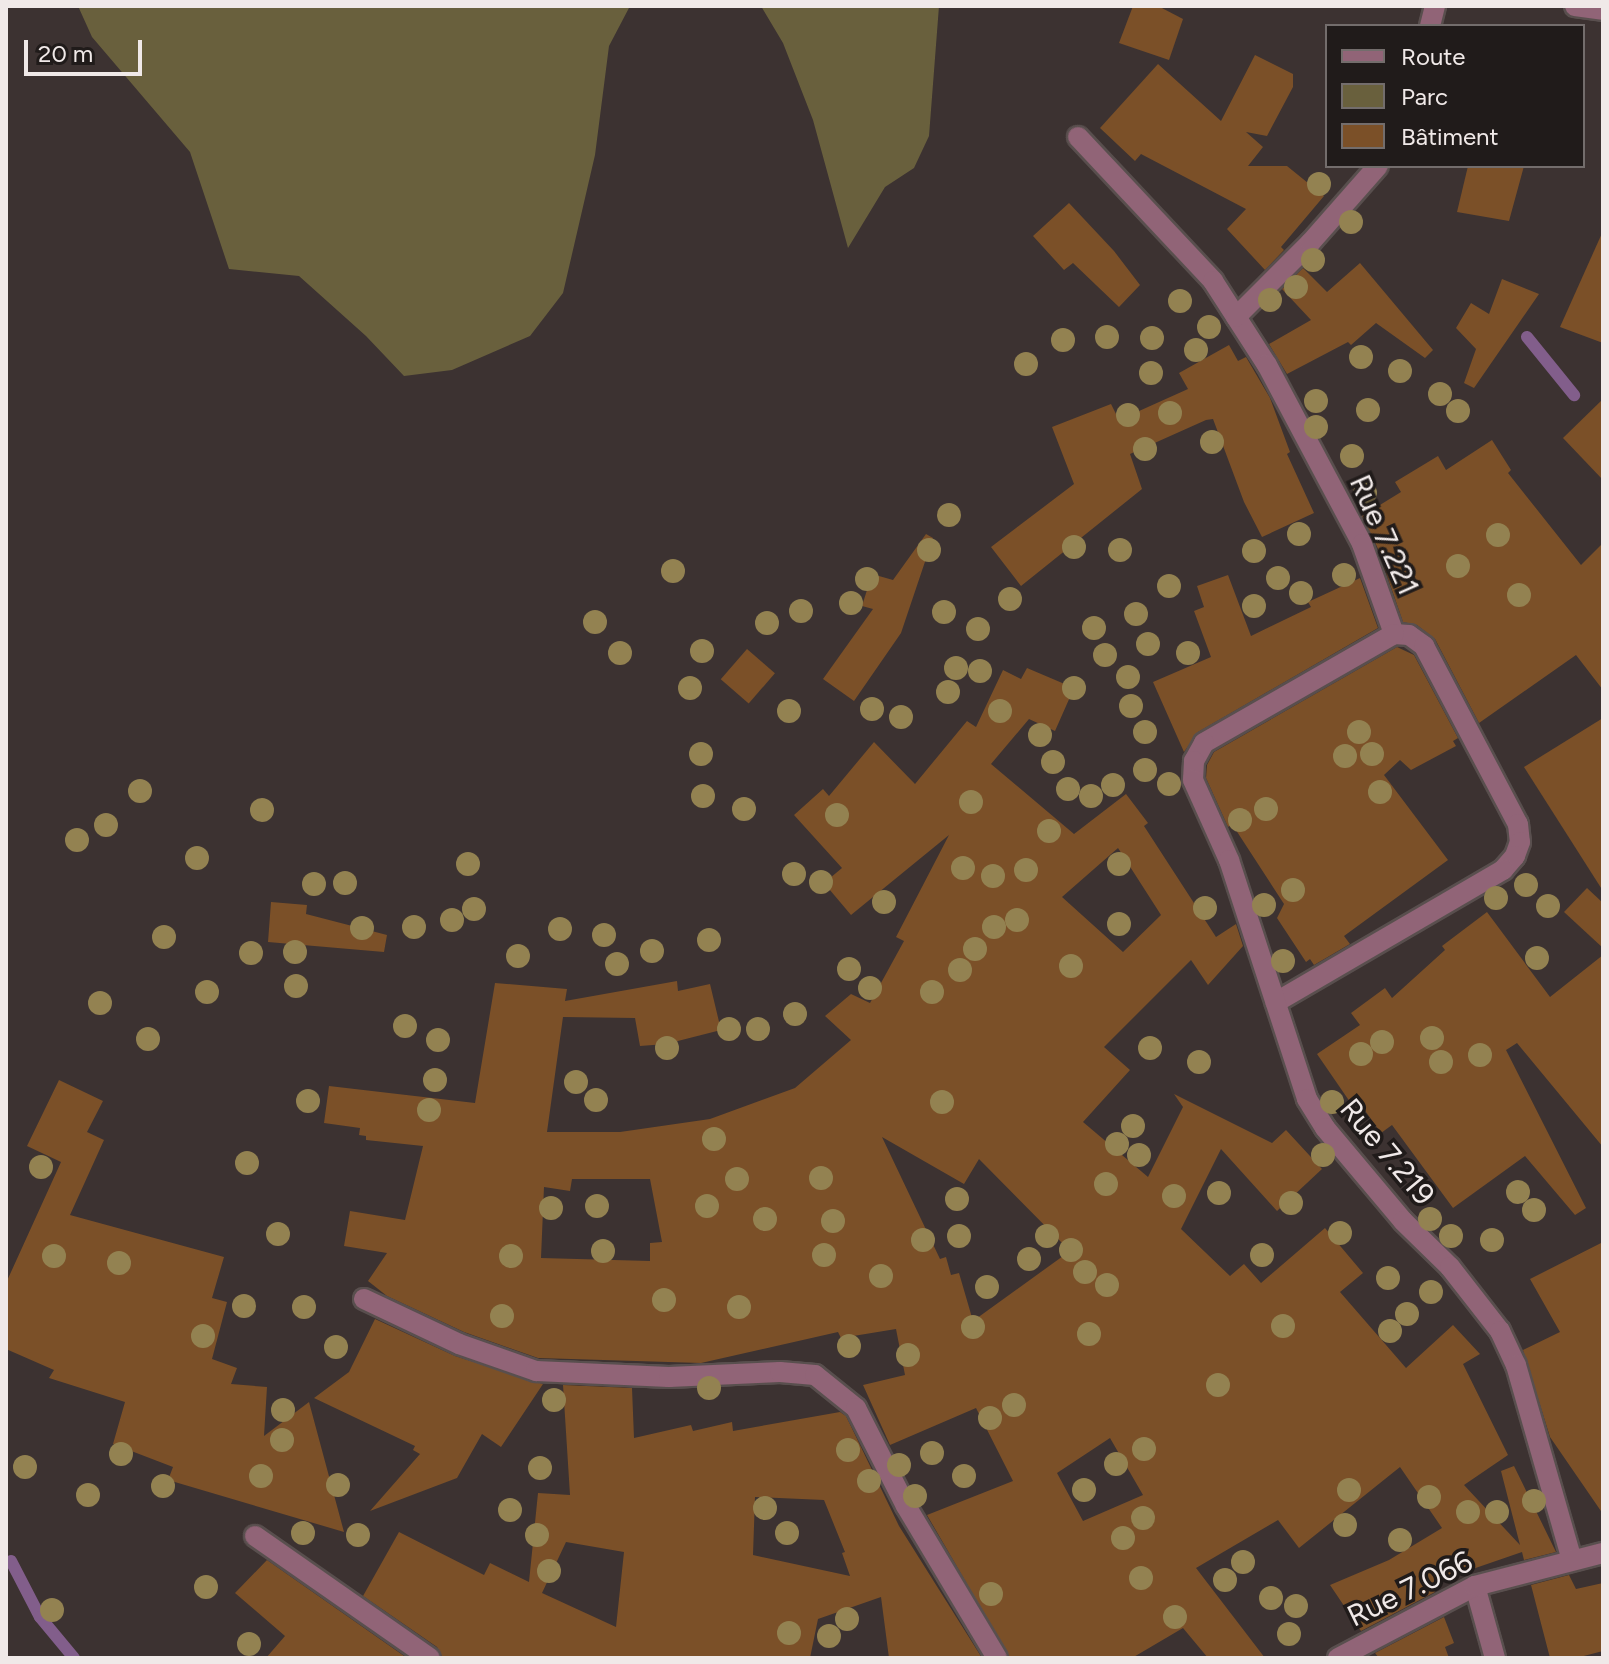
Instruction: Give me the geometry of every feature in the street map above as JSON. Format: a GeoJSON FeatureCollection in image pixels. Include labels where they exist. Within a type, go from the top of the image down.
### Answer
{"type":"FeatureCollection","features":[{"type":"Feature","properties":{"kind":"street"},"geometry":{"type":"LineString","coordinates":[[1575,6],[1603,10]]}},
{"type":"Feature","properties":{"kind":"street","name":"Rue 7.221"},"geometry":{"type":"LineString","coordinates":[[1078,137],[1213,281],[1267,365],[1362,544],[1394,634],[1409,635],[1424,646],[1518,824],[1520,842],[1515,856],[1503,870],[1276,1002]]}},
{"type":"Feature","properties":{"kind":"street"},"geometry":{"type":"LineString","coordinates":[[1236,317],[1311,242],[1376,168]]}},
{"type":"Feature","properties":{"kind":"street","name":"Rue 7.219"},"geometry":{"type":"LineString","coordinates":[[1394,634],[1227,727],[1204,743],[1194,761],[1193,780],[1229,860],[1307,1099],[1325,1128],[1403,1221],[1450,1267],[1500,1331],[1516,1365],[1572,1560]]}},
{"type":"Feature","properties":{"kind":"street"},"geometry":{"type":"LineString","coordinates":[[364,1299],[459,1344],[536,1371],[669,1377],[780,1372],[815,1375],[856,1408],[906,1506],[997,1658]]}},
{"type":"Feature","properties":{"kind":"street"},"geometry":{"type":"LineString","coordinates":[[255,1536],[430,1658]]}},
{"type":"Feature","properties":{"kind":"street","name":"Rue 7.066"},"geometry":{"type":"LineString","coordinates":[[1338,1658],[1475,1586],[1603,1553]]}},
{"type":"Feature","properties":{"kind":"street"},"geometry":{"type":"LineString","coordinates":[[1475,1586],[1495,1658]]}},
{"type":"Feature","properties":{"kind":"green space"},"geometry":{"type":"Polygon","coordinates":[[[78,6],[630,6],[609,46],[595,155],[563,293],[530,336],[452,370],[404,376],[366,336],[299,276],[229,269],[190,152],[92,37],[78,6]]]}},
{"type":"Feature","properties":{"kind":"green space"},"geometry":{"type":"Polygon","coordinates":[[[761,6],[939,6],[929,136],[914,168],[885,187],[848,248],[813,120],[783,43],[761,6]]]}},
{"type":"Feature","properties":{"kind":"building"},"geometry":{"type":"Polygon","coordinates":[[[1133,6],[1158,6],[1183,19],[1169,60],[1119,43],[1133,6]]]}},
{"type":"Feature","properties":{"kind":"building"},"geometry":{"type":"Polygon","coordinates":[[[1255,55],[1293,74],[1293,87],[1267,136],[1246,132],[1263,147],[1248,166],[1287,166],[1324,196],[1265,270],[1227,229],[1246,209],[1141,154],[1135,161],[1100,128],[1158,64],[1221,121],[1255,55]]]}},
{"type":"Feature","properties":{"kind":"building"},"geometry":{"type":"Polygon","coordinates":[[[1468,168],[1523,168],[1509,221],[1457,212],[1468,168]]]}},
{"type":"Feature","properties":{"kind":"building"},"geometry":{"type":"Polygon","coordinates":[[[1069,203],[1114,251],[1140,285],[1119,307],[1073,263],[1064,270],[1033,236],[1069,203]]]}},
{"type":"Feature","properties":{"kind":"building"},"geometry":{"type":"Polygon","coordinates":[[[1603,231],[1603,343],[1560,327],[1603,231]]]}},
{"type":"Feature","properties":{"kind":"building"},"geometry":{"type":"Polygon","coordinates":[[[1360,263],[1433,350],[1425,358],[1376,323],[1351,345],[1348,342],[1287,374],[1269,344],[1311,320],[1282,289],[1303,268],[1327,292],[1360,263]]]}},
{"type":"Feature","properties":{"kind":"building"},"geometry":{"type":"Polygon","coordinates":[[[1502,279],[1539,294],[1474,388],[1464,383],[1476,349],[1456,328],[1471,303],[1489,314],[1502,279]]]}},
{"type":"Feature","properties":{"kind":"building"},"geometry":{"type":"Polygon","coordinates":[[[1229,345],[1238,361],[1246,357],[1270,398],[1290,452],[1287,454],[1314,513],[1262,537],[1244,502],[1213,419],[1206,420],[1130,454],[1142,489],[1021,586],[991,547],[1074,484],[1052,427],[1111,404],[1119,420],[1188,389],[1179,373],[1229,345]]]}},
{"type":"Feature","properties":{"kind":"building"},"geometry":{"type":"Polygon","coordinates":[[[1603,399],[1603,480],[1563,438],[1603,399]]]}},
{"type":"Feature","properties":{"kind":"building"},"geometry":{"type":"Polygon","coordinates":[[[1492,440],[1511,470],[1508,473],[1581,565],[1603,543],[1603,690],[1576,655],[1479,723],[1435,639],[1417,625],[1403,622],[1384,567],[1386,565],[1362,516],[1401,492],[1395,482],[1438,456],[1446,470],[1492,440]]]}},
{"type":"Feature","properties":{"kind":"building"},"geometry":{"type":"Polygon","coordinates":[[[926,534],[933,538],[901,633],[854,701],[823,679],[873,609],[862,606],[872,574],[893,580],[926,534]]]}},
{"type":"Feature","properties":{"kind":"building"},"geometry":{"type":"Polygon","coordinates":[[[1228,575],[1251,636],[1311,607],[1308,602],[1360,578],[1378,628],[1198,732],[1184,752],[1153,682],[1211,657],[1194,611],[1204,607],[1197,586],[1228,575]]]}},
{"type":"Feature","properties":{"kind":"building"},"geometry":{"type":"Polygon","coordinates":[[[1397,647],[1414,655],[1458,738],[1453,741],[1456,746],[1411,770],[1400,760],[1384,775],[1448,860],[1344,936],[1350,944],[1314,965],[1310,959],[1306,962],[1277,918],[1284,904],[1232,824],[1228,827],[1206,778],[1207,765],[1214,752],[1397,647]]]}},
{"type":"Feature","properties":{"kind":"building"},"geometry":{"type":"Polygon","coordinates":[[[747,649],[775,673],[749,703],[721,679],[747,649]]]}},
{"type":"Feature","properties":{"kind":"building"},"geometry":{"type":"Polygon","coordinates":[[[1027,668],[1074,688],[1055,731],[1029,719],[991,764],[1074,834],[1126,794],[1148,823],[1144,826],[1216,937],[1236,924],[1243,946],[1208,985],[1191,960],[1104,1047],[1130,1070],[1083,1122],[1148,1177],[1183,1107],[1174,1094],[1272,1143],[1286,1130],[1322,1169],[1277,1211],[1221,1149],[1181,1229],[1230,1276],[1244,1264],[1261,1283],[1325,1228],[1363,1273],[1340,1292],[1406,1368],[1453,1325],[1480,1354],[1463,1364],[1508,1455],[1464,1485],[1520,1545],[1501,1471],[1514,1466],[1556,1552],[1524,1560],[1522,1552],[1432,1583],[1435,1592],[1361,1631],[1330,1585],[1389,1560],[1442,1528],[1400,1467],[1299,1548],[1278,1520],[1196,1568],[1265,1658],[1208,1658],[1183,1628],[1132,1658],[1010,1658],[927,1515],[1013,1481],[976,1408],[890,1445],[863,1385],[905,1375],[896,1329],[841,1338],[838,1332],[701,1363],[538,1358],[464,1332],[387,1296],[368,1281],[387,1253],[344,1246],[350,1211],[405,1220],[423,1146],[366,1140],[366,1136],[359,1135],[360,1128],[324,1123],[329,1086],[475,1103],[495,983],[567,989],[565,1001],[677,981],[678,991],[710,984],[721,1030],[666,1044],[640,1046],[635,1018],[563,1017],[547,1132],[620,1132],[710,1119],[795,1088],[851,1040],[825,1016],[851,994],[870,1003],[904,941],[896,937],[949,835],[851,915],[824,883],[842,868],[794,815],[823,789],[829,796],[874,742],[915,784],[967,721],[976,727],[1003,670],[1021,679],[1027,668]],[[1118,848],[1062,897],[1123,952],[1161,915],[1118,848]],[[882,1137],[940,1259],[946,1257],[951,1275],[959,1273],[973,1321],[1070,1251],[979,1159],[964,1184],[882,1137]],[[572,1179],[570,1191],[544,1187],[541,1258],[650,1261],[650,1243],[662,1242],[650,1179],[572,1179]],[[1110,1438],[1057,1473],[1083,1521],[1143,1495],[1110,1438]]]}},
{"type":"Feature","properties":{"kind":"building"},"geometry":{"type":"Polygon","coordinates":[[[1603,718],[1603,891],[1524,767],[1603,718]]]}},
{"type":"Feature","properties":{"kind":"building"},"geometry":{"type":"Polygon","coordinates":[[[1587,888],[1603,903],[1603,948],[1564,912],[1587,888]]]}},
{"type":"Feature","properties":{"kind":"building"},"geometry":{"type":"Polygon","coordinates":[[[271,902],[307,905],[306,914],[387,935],[384,952],[268,942],[271,902]]]}},
{"type":"Feature","properties":{"kind":"building"},"geometry":{"type":"Polygon","coordinates":[[[1487,912],[1550,997],[1603,955],[1603,1147],[1517,1043],[1506,1050],[1586,1208],[1575,1215],[1525,1156],[1453,1208],[1392,1125],[1381,1133],[1356,1098],[1350,1102],[1317,1054],[1360,1025],[1351,1013],[1385,988],[1392,998],[1445,950],[1442,946],[1487,912]]]}},
{"type":"Feature","properties":{"kind":"building"},"geometry":{"type":"Polygon","coordinates":[[[59,1080],[103,1101],[87,1132],[104,1140],[70,1215],[224,1257],[212,1298],[227,1302],[212,1359],[237,1368],[231,1384],[267,1387],[264,1436],[309,1402],[344,1532],[168,1480],[173,1467],[113,1444],[125,1402],[49,1378],[54,1370],[6,1349],[6,1283],[61,1162],[27,1146],[59,1080]]]}},
{"type":"Feature","properties":{"kind":"building"},"geometry":{"type":"Polygon","coordinates":[[[1603,1242],[1603,1514],[1550,1437],[1523,1350],[1560,1332],[1530,1279],[1603,1242]]]}},
{"type":"Feature","properties":{"kind":"building"},"geometry":{"type":"Polygon","coordinates":[[[375,1319],[455,1356],[543,1384],[501,1447],[482,1434],[457,1478],[370,1511],[420,1454],[413,1450],[415,1446],[314,1398],[349,1372],[375,1319]]]}},
{"type":"Feature","properties":{"kind":"building"},"geometry":{"type":"Polygon","coordinates":[[[563,1385],[632,1388],[634,1438],[691,1425],[693,1431],[732,1422],[733,1431],[840,1412],[846,1416],[899,1526],[982,1658],[889,1658],[881,1597],[818,1619],[810,1658],[443,1658],[437,1647],[363,1596],[399,1532],[484,1575],[490,1563],[529,1582],[538,1493],[570,1495],[563,1385]],[[755,1497],[753,1555],[850,1576],[842,1553],[845,1552],[824,1500],[755,1497]],[[566,1542],[542,1593],[616,1627],[624,1552],[566,1542]]]}},
{"type":"Feature","properties":{"kind":"building"},"geometry":{"type":"Polygon","coordinates":[[[267,1560],[407,1658],[266,1658],[285,1636],[235,1593],[267,1560]]]}},
{"type":"Feature","properties":{"kind":"building"},"geometry":{"type":"Polygon","coordinates":[[[1569,1575],[1576,1589],[1603,1583],[1603,1651],[1576,1658],[1550,1658],[1531,1585],[1569,1575]]]}},
{"type":"Feature","properties":{"kind":"building"},"geometry":{"type":"Polygon","coordinates":[[[1444,1617],[1454,1643],[1445,1647],[1449,1658],[1379,1658],[1375,1653],[1444,1617]]]}},
{"type":"Feature","properties":{"kind":"waterway"},"geometry":{"type":"LineString","coordinates":[[1527,337],[1574,395]]}},
{"type":"Feature","properties":{"kind":"waterway"},"geometry":{"type":"LineString","coordinates":[[11,1561],[40,1617],[74,1658]]}}]}
